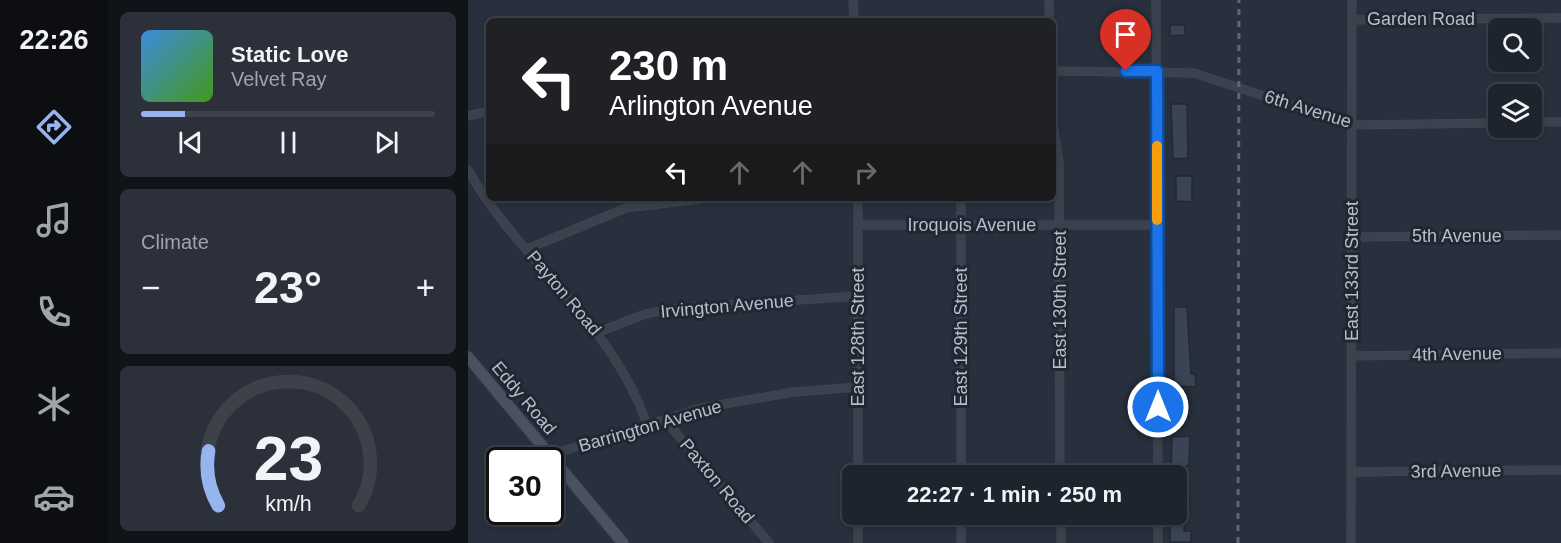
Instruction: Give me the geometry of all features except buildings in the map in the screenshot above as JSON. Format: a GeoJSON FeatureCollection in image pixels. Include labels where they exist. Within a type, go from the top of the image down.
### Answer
{"type":"FeatureCollection","features":[{"type":"Feature","properties":{"kind":"street"},"geometry":{"type":"LineString","coordinates":[[853,0],[854,18]]}},
{"type":"Feature","properties":{"kind":"street"},"geometry":{"type":"LineString","coordinates":[[1048,0],[1049,18]]}},
{"type":"Feature","properties":{"kind":"street"},"geometry":{"type":"LineString","coordinates":[[1156,0],[1158,465]]}},
{"type":"Feature","properties":{"kind":"street","name":"East 133rd Street"},"geometry":{"type":"LineString","coordinates":[[1351,543],[1352,0]]}},
{"type":"Feature","properties":{"kind":"street","name":"Garden Road"},"geometry":{"type":"LineString","coordinates":[[1352,20],[1561,18]]}},
{"type":"Feature","properties":{"kind":"street","name":"6th Avenue"},"geometry":{"type":"LineString","coordinates":[[1056,71],[1157,71],[1203,75],[1352,125],[1488,123]]}},
{"type":"Feature","properties":{"kind":"street"},"geometry":{"type":"LineString","coordinates":[[468,116],[486,112]]}},
{"type":"Feature","properties":{"kind":"street"},"geometry":{"type":"LineString","coordinates":[[1542,122],[1561,122]]}},
{"type":"Feature","properties":{"kind":"street","name":"East 130th Street"},"geometry":{"type":"LineString","coordinates":[[1056,144],[1059,163],[1060,225],[1060,465]]}},
{"type":"Feature","properties":{"kind":"street","name":"Payton Road"},"geometry":{"type":"LineString","coordinates":[[468,170],[486,198]]}},
{"type":"Feature","properties":{"kind":"street","name":"Payton Road"},"geometry":{"type":"LineString","coordinates":[[488,201],[599,332],[637,394],[647,424]]}},
{"type":"Feature","properties":{"kind":"street"},"geometry":{"type":"LineString","coordinates":[[527,249],[626,208],[683,201]]}},
{"type":"Feature","properties":{"kind":"street","name":"East 128th Street"},"geometry":{"type":"LineString","coordinates":[[858,201],[858,465]]}},
{"type":"Feature","properties":{"kind":"street","name":"East 129th Street"},"geometry":{"type":"LineString","coordinates":[[961,201],[961,465]]}},
{"type":"Feature","properties":{"kind":"street","name":"Iroquois Avenue"},"geometry":{"type":"LineString","coordinates":[[858,225],[1157,225]]}},
{"type":"Feature","properties":{"kind":"street","name":"5th Avenue"},"geometry":{"type":"LineString","coordinates":[[1353,237],[1561,235]]}},
{"type":"Feature","properties":{"kind":"street","name":"Irvington Avenue"},"geometry":{"type":"LineString","coordinates":[[599,332],[645,314],[679,308],[858,296]]}},
{"type":"Feature","properties":{"kind":"street","name":"4th Avenue"},"geometry":{"type":"LineString","coordinates":[[1352,356],[1561,353]]}},
{"type":"Feature","properties":{"kind":"street","name":"Eddy Road"},"geometry":{"type":"LineString","coordinates":[[468,357],[543,447]]}},
{"type":"Feature","properties":{"kind":"street","name":"Barrington Avenue"},"geometry":{"type":"LineString","coordinates":[[564,451],[701,408],[794,392],[858,387]]}},
{"type":"Feature","properties":{"kind":"street","name":"Paxton Road"},"geometry":{"type":"LineString","coordinates":[[666,420],[769,543]]}},
{"type":"Feature","properties":{"kind":"street","name":"3rd Avenue"},"geometry":{"type":"LineString","coordinates":[[1351,472],[1561,470]]}},
{"type":"Feature","properties":{"kind":"street","name":"Eddy Road"},"geometry":{"type":"LineString","coordinates":[[564,472],[624,543]]}},
{"type":"Feature","properties":{"kind":"street"},"geometry":{"type":"LineString","coordinates":[[858,525],[858,543]]}},
{"type":"Feature","properties":{"kind":"street"},"geometry":{"type":"LineString","coordinates":[[961,525],[961,543]]}},
{"type":"Feature","properties":{"kind":"street"},"geometry":{"type":"LineString","coordinates":[[1060,525],[1060,543]]}},
{"type":"Feature","properties":{"kind":"street"},"geometry":{"type":"LineString","coordinates":[[1158,525],[1158,543]]}},
{"type":"Feature","properties":{"kind":"railway"},"geometry":{"type":"LineString","coordinates":[[1238,543],[1239,0]]}},
{"type":"Feature","properties":{"kind":"slow traffic"},"geometry":{"type":"LineString","coordinates":[[1157,146],[1157,220]]}},
{"type":"Feature","properties":{"kind":"route"},"geometry":{"type":"LineString","coordinates":[[1126,71],[1157,71],[1158,407]]}}]}
